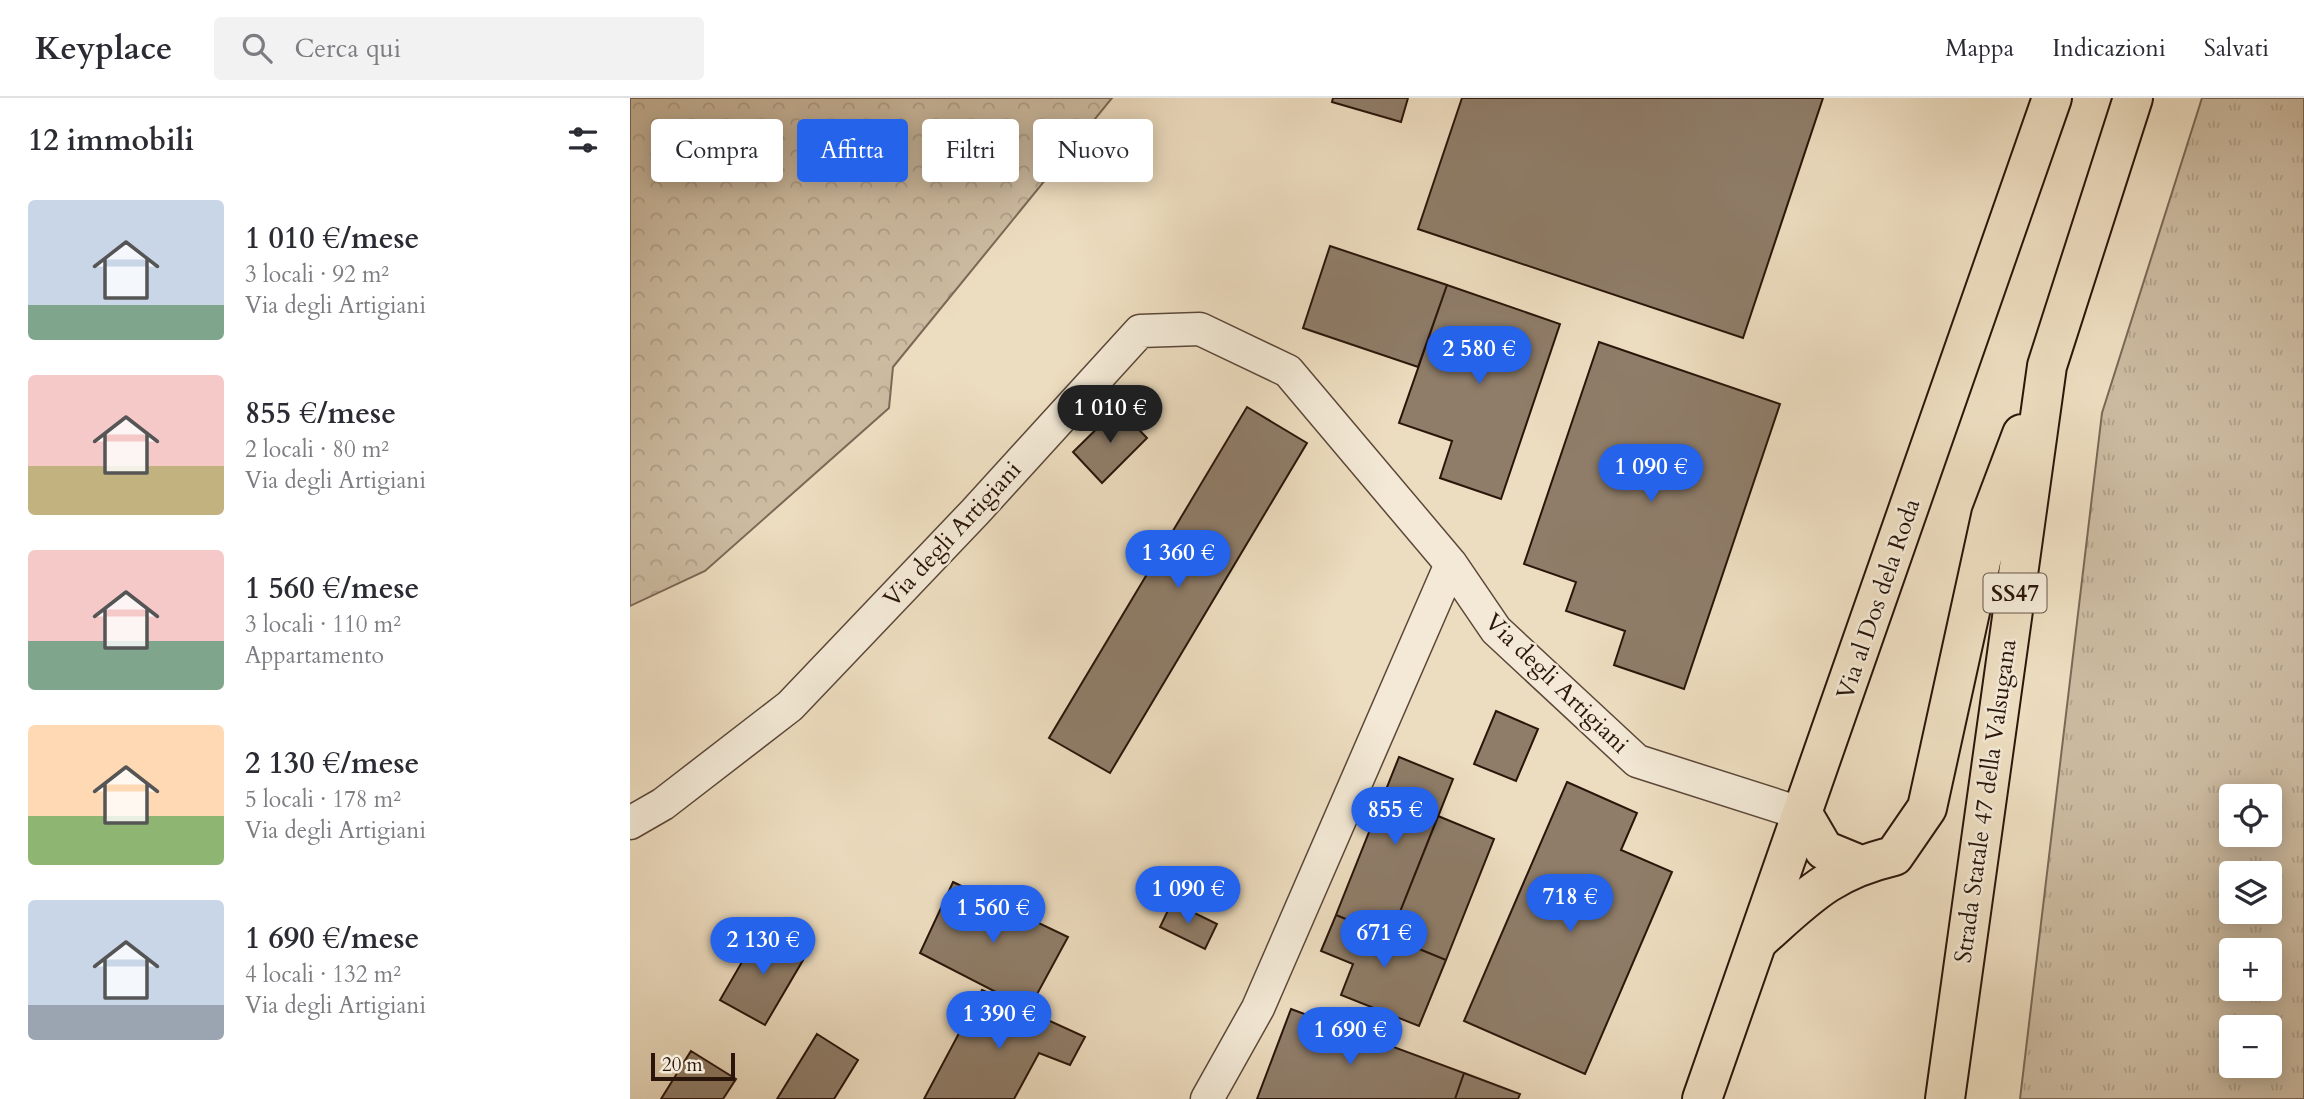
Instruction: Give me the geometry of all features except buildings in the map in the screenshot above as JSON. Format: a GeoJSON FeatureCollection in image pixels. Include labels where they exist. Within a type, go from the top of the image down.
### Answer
{"type":"FeatureCollection","features":[{"type":"Feature","properties":{"kind":"main road","name":"Via al Dos dela Roda"},"geometry":{"type":"LineString","coordinates":[[1702,1099],[2052,98]]}},
{"type":"Feature","properties":{"kind":"main road","name":"Strada Statale 47 della Valsugana"},"geometry":{"type":"LineString","coordinates":[[1945,1099],[2047,366],[2133,98]]}},
{"type":"Feature","properties":{"kind":"main road","name":"Strada Statale 47 della Valsugana"},"geometry":{"type":"LineString","coordinates":[[1969,1099],[2020,672],[2043,512],[2072,374],[2120,201],[2154,98]]}},
{"type":"Feature","properties":{"kind":"main road"},"geometry":{"type":"LineString","coordinates":[[1760,939],[1814,890],[1858,864],[1894,856],[1927,808],[1991,516],[2047,366]]}},
{"type":"Feature","properties":{"kind":"main road"},"geometry":{"type":"LineString","coordinates":[[1803,814],[1824,850],[1858,864]]}},
{"type":"Feature","properties":{"kind":"street","name":"Via degli Artigiani"},"geometry":{"type":"LineString","coordinates":[[630,823],[663,804],[790,706],[975,512],[1140,331],[1200,329],[1289,370],[1451,564],[1496,629],[1637,761],[1803,814]]}},
{"type":"Feature","properties":{"kind":"street"},"geometry":{"type":"LineString","coordinates":[[1207,1099],[1258,1008],[1451,564]]}},
{"type":"Feature","properties":{"kind":"green space"},"geometry":{"type":"Polygon","coordinates":[[[630,98],[1112,98],[1095,119],[1033,119],[1033,182],[1044,182],[893,367],[889,408],[705,571],[630,606],[630,98]]]}},
{"type":"Feature","properties":{"kind":"green space"},"geometry":{"type":"Polygon","coordinates":[[[2202,98],[2304,98],[2304,1099],[2020,1099],[2102,413],[2202,98]]]}}]}
